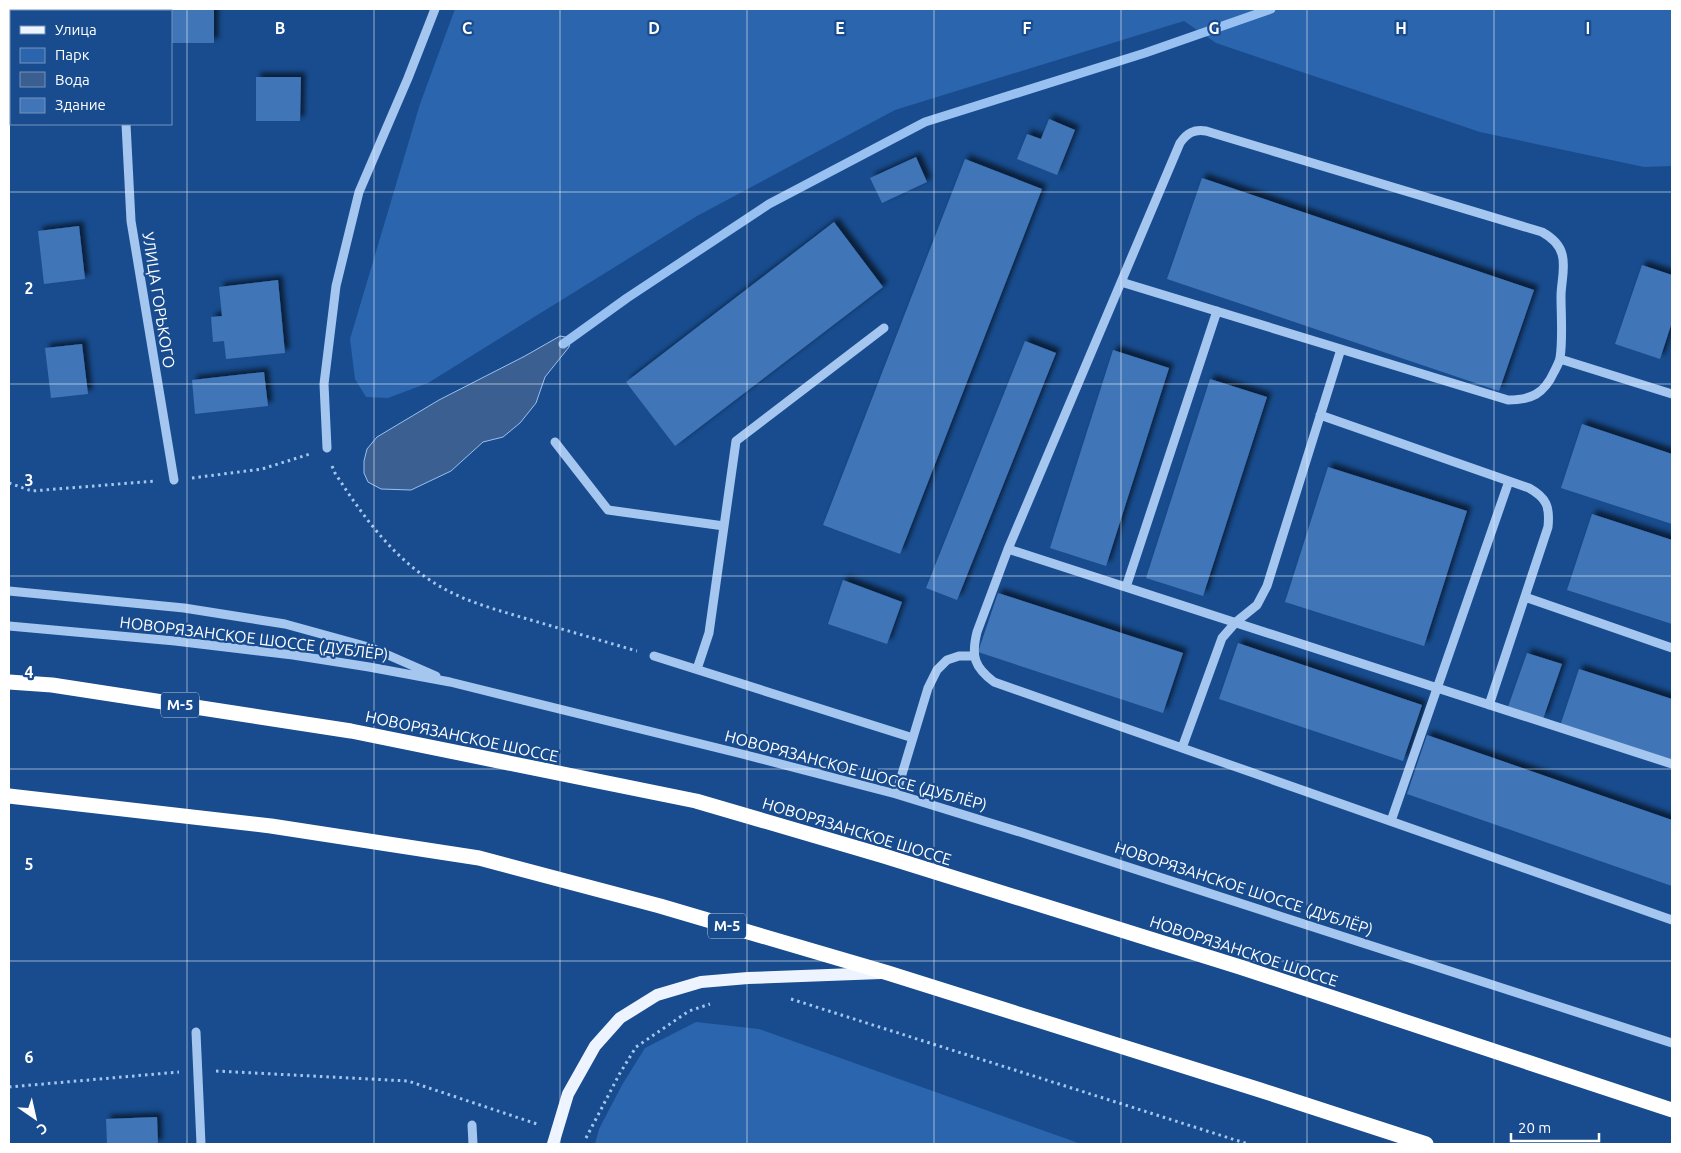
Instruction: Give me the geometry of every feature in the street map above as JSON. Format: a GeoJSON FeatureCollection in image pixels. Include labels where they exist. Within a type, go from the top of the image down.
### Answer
{"type":"FeatureCollection","features":[{"type":"Feature","properties":{"kind":"highway","name":"НОВОРЯЗАНСКОЕ ШОССЕ"},"geometry":{"type":"LineString","coordinates":[[9,682],[52,685],[351,731],[696,801],[884,856],[1240,967],[1672,1110]]}},
{"type":"Feature","properties":{"kind":"highway","name":"М-5"},"geometry":{"type":"LineString","coordinates":[[9,796],[271,826],[479,858],[660,906],[888,973],[1426,1144]]}},
{"type":"Feature","properties":{"kind":"main road"},"geometry":{"type":"LineString","coordinates":[[553,1144],[568,1094],[595,1046],[620,1018],[657,995],[711,981],[888,973]]}},
{"type":"Feature","properties":{"kind":"street"},"geometry":{"type":"LineString","coordinates":[[327,448],[324,384],[335,296],[359,192],[408,78],[435,9]]}},
{"type":"Feature","properties":{"kind":"street","name":"УЛИЦА ГОРЬКОГО"},"geometry":{"type":"LineString","coordinates":[[126,125],[131,221],[174,480]]}},
{"type":"Feature","properties":{"kind":"street"},"geometry":{"type":"LineString","coordinates":[[1121,282],[1508,400],[1522,400],[1534,396],[1550,380],[1560,359],[1563,264],[1560,249],[1551,237],[1542,232],[1206,130],[1191,132],[1184,136],[1180,143],[1121,282],[1008,549],[977,632],[974,645],[974,656],[981,672],[994,682],[1672,920]]}},
{"type":"Feature","properties":{"kind":"street"},"geometry":{"type":"LineString","coordinates":[[1126,587],[1217,312]]}},
{"type":"Feature","properties":{"kind":"street"},"geometry":{"type":"LineString","coordinates":[[697,670],[709,633],[736,441],[884,328]]}},
{"type":"Feature","properties":{"kind":"street"},"geometry":{"type":"LineString","coordinates":[[1182,748],[1222,638],[1236,622],[1257,605],[1267,586],[1341,349]]}},
{"type":"Feature","properties":{"kind":"street"},"geometry":{"type":"LineString","coordinates":[[1560,359],[1672,394]]}},
{"type":"Feature","properties":{"kind":"street"},"geometry":{"type":"LineString","coordinates":[[1320,415],[1529,488],[1540,494],[1547,503],[1550,515],[1548,527],[1489,704]]}},
{"type":"Feature","properties":{"kind":"street"},"geometry":{"type":"LineString","coordinates":[[554,442],[608,510],[724,526]]}},
{"type":"Feature","properties":{"kind":"street"},"geometry":{"type":"LineString","coordinates":[[1391,821],[1509,481]]}},
{"type":"Feature","properties":{"kind":"street"},"geometry":{"type":"LineString","coordinates":[[1008,549],[1672,764]]}},
{"type":"Feature","properties":{"kind":"street"},"geometry":{"type":"LineString","coordinates":[[9,591],[184,608],[285,624],[372,648],[450,682]]}},
{"type":"Feature","properties":{"kind":"street"},"geometry":{"type":"LineString","coordinates":[[1525,597],[1672,648]]}},
{"type":"Feature","properties":{"kind":"street","name":"НОВОРЯЗАНСКОЕ ШОССЕ (ДУБЛЁР)"},"geometry":{"type":"LineString","coordinates":[[9,626],[175,641],[293,655],[450,682],[896,794],[1060,845],[1672,1043]]}},
{"type":"Feature","properties":{"kind":"street"},"geometry":{"type":"LineString","coordinates":[[654,656],[913,738]]}},
{"type":"Feature","properties":{"kind":"street"},"geometry":{"type":"LineString","coordinates":[[896,794],[928,688],[937,670],[947,660],[958,656],[974,656]]}},
{"type":"Feature","properties":{"kind":"street"},"geometry":{"type":"LineString","coordinates":[[196,1032],[201,1144]]}},
{"type":"Feature","properties":{"kind":"street"},"geometry":{"type":"LineString","coordinates":[[472,1125],[473,1144]]}},
{"type":"Feature","properties":{"kind":"path"},"geometry":{"type":"LineString","coordinates":[[327,448],[335,473],[361,513],[398,554],[436,584],[466,600],[654,656]]}},
{"type":"Feature","properties":{"kind":"path"},"geometry":{"type":"LineString","coordinates":[[787,998],[1248,1144]]}},
{"type":"Feature","properties":{"kind":"path"},"geometry":{"type":"LineString","coordinates":[[586,1138],[620,1073],[636,1048],[689,1011],[716,1002]]}},
{"type":"Feature","properties":{"kind":"path"},"geometry":{"type":"LineString","coordinates":[[9,1087],[198,1070],[408,1081],[542,1126]]}},
{"type":"Feature","properties":{"kind":"green space"},"geometry":{"type":"Polygon","coordinates":[[[455,9],[1672,9],[1672,166],[1644,167],[1480,132],[1216,43],[1184,21],[895,110],[697,216],[428,383],[388,398],[366,397],[355,379],[350,339],[420,104],[455,9]]]}},
{"type":"Feature","properties":{"kind":"green space"},"geometry":{"type":"Polygon","coordinates":[[[696,1022],[759,1029],[1081,1144],[595,1144],[599,1129],[622,1085],[645,1048],[696,1022]]]}},
{"type":"Feature","properties":{"kind":"water"},"geometry":{"type":"Polygon","coordinates":[[[560,336],[571,338],[569,347],[545,377],[536,403],[520,423],[503,437],[483,442],[451,471],[411,490],[381,489],[368,482],[364,473],[364,461],[367,449],[377,437],[439,400],[560,336]]]}},
{"type":"Feature","properties":{"kind":"building"},"geometry":{"type":"Polygon","coordinates":[[[214,9],[214,43],[172,43],[171,10],[214,9]]]}},
{"type":"Feature","properties":{"kind":"building"},"geometry":{"type":"Polygon","coordinates":[[[256,77],[301,77],[300,121],[256,121],[256,77]]]}},
{"type":"Feature","properties":{"kind":"building"},"geometry":{"type":"Polygon","coordinates":[[[1049,119],[1075,130],[1057,175],[1017,159],[1027,134],[1041,139],[1049,119]]]}},
{"type":"Feature","properties":{"kind":"building"},"geometry":{"type":"Polygon","coordinates":[[[916,157],[927,182],[882,203],[870,178],[916,157]]]}},
{"type":"Feature","properties":{"kind":"building"},"geometry":{"type":"Polygon","coordinates":[[[965,159],[1042,189],[900,554],[823,525],[965,159]]]}},
{"type":"Feature","properties":{"kind":"building"},"geometry":{"type":"Polygon","coordinates":[[[1202,178],[1534,290],[1499,391],[1167,279],[1202,178]]]}},
{"type":"Feature","properties":{"kind":"building"},"geometry":{"type":"Polygon","coordinates":[[[834,222],[883,287],[675,446],[626,382],[834,222]]]}},
{"type":"Feature","properties":{"kind":"building"},"geometry":{"type":"Polygon","coordinates":[[[79,226],[85,279],[44,284],[38,231],[79,226]]]}},
{"type":"Feature","properties":{"kind":"building"},"geometry":{"type":"Polygon","coordinates":[[[1642,265],[1672,275],[1672,322],[1660,359],[1615,344],[1642,265]]]}},
{"type":"Feature","properties":{"kind":"building"},"geometry":{"type":"Polygon","coordinates":[[[278,280],[285,353],[226,359],[224,341],[213,342],[211,317],[222,316],[219,287],[278,280]]]}},
{"type":"Feature","properties":{"kind":"building"},"geometry":{"type":"Polygon","coordinates":[[[1025,341],[1056,353],[957,600],[926,588],[1025,341]]]}},
{"type":"Feature","properties":{"kind":"building"},"geometry":{"type":"Polygon","coordinates":[[[82,344],[88,394],[51,398],[45,348],[82,344]]]}},
{"type":"Feature","properties":{"kind":"building"},"geometry":{"type":"Polygon","coordinates":[[[1113,350],[1169,368],[1106,566],[1050,548],[1113,350]]]}},
{"type":"Feature","properties":{"kind":"building"},"geometry":{"type":"Polygon","coordinates":[[[264,372],[268,406],[195,414],[192,380],[264,372]]]}},
{"type":"Feature","properties":{"kind":"building"},"geometry":{"type":"Polygon","coordinates":[[[1210,379],[1267,397],[1203,596],[1146,578],[1210,379]]]}},
{"type":"Feature","properties":{"kind":"building"},"geometry":{"type":"Polygon","coordinates":[[[1582,424],[1672,454],[1672,524],[1561,488],[1582,424]]]}},
{"type":"Feature","properties":{"kind":"building"},"geometry":{"type":"Polygon","coordinates":[[[1328,467],[1467,511],[1424,646],[1285,602],[1328,467]]]}},
{"type":"Feature","properties":{"kind":"building"},"geometry":{"type":"Polygon","coordinates":[[[1592,514],[1672,540],[1672,624],[1567,590],[1592,514]]]}},
{"type":"Feature","properties":{"kind":"building"},"geometry":{"type":"Polygon","coordinates":[[[843,580],[902,602],[887,644],[828,624],[843,580]]]}},
{"type":"Feature","properties":{"kind":"building"},"geometry":{"type":"Polygon","coordinates":[[[998,593],[1183,653],[1163,713],[978,652],[998,593]]]}},
{"type":"Feature","properties":{"kind":"building"},"geometry":{"type":"Polygon","coordinates":[[[1238,643],[1422,705],[1403,761],[1219,699],[1238,643]]]}},
{"type":"Feature","properties":{"kind":"building"},"geometry":{"type":"Polygon","coordinates":[[[1527,653],[1562,664],[1543,719],[1508,707],[1527,653]]]}},
{"type":"Feature","properties":{"kind":"building"},"geometry":{"type":"Polygon","coordinates":[[[1579,669],[1672,699],[1672,762],[1560,726],[1579,669]]]}},
{"type":"Feature","properties":{"kind":"building"},"geometry":{"type":"Polygon","coordinates":[[[1427,735],[1672,820],[1672,886],[1407,794],[1427,735]]]}},
{"type":"Feature","properties":{"kind":"building"},"geometry":{"type":"Polygon","coordinates":[[[157,1117],[158,1144],[107,1144],[106,1119],[157,1117]]]}},
{"type":"Feature","properties":{"kind":"waterway"},"geometry":{"type":"LineString","coordinates":[[563,344],[627,298],[769,204],[925,122],[1145,53],[1271,9]]}}]}
